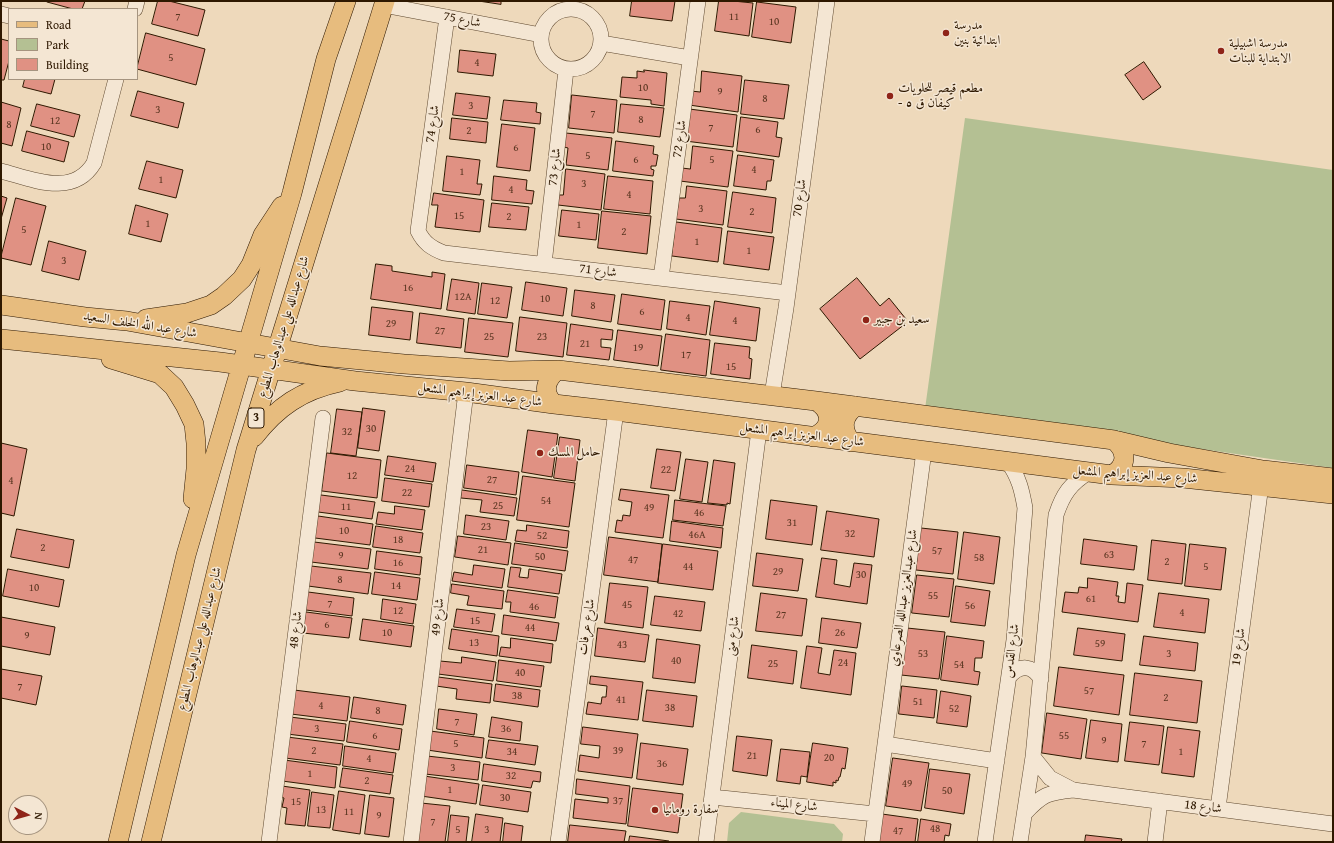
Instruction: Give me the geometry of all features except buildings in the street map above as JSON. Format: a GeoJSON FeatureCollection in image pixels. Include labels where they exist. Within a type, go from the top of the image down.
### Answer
{"type":"FeatureCollection","features":[{"type":"Feature","properties":{"kind":"main road","name":"3"},"geometry":{"type":"LineString","coordinates":[[118,842],[186,555],[292,193],[326,59],[346,1]]}},
{"type":"Feature","properties":{"kind":"main road","name":"شارع عبدالله علي عبدالوهاب المطوع"},"geometry":{"type":"LineString","coordinates":[[151,842],[246,450],[384,3]]}},
{"type":"Feature","properties":{"kind":"main road"},"geometry":{"type":"LineString","coordinates":[[127,321],[187,313],[211,306],[224,296],[242,279],[263,235],[292,193]]}},
{"type":"Feature","properties":{"kind":"main road","name":"شارع عبد الله الخلف السعيد"},"geometry":{"type":"LineString","coordinates":[[1,305],[85,317],[127,321],[278,348]]}},
{"type":"Feature","properties":{"kind":"main road","name":"شارع عبد الله الخلف السعيد"},"geometry":{"type":"LineString","coordinates":[[1,339],[242,365],[271,370]]}},
{"type":"Feature","properties":{"kind":"main road"},"geometry":{"type":"LineString","coordinates":[[72,347],[160,374],[174,388],[185,405],[194,424],[196,443],[196,462],[186,555]]}},
{"type":"Feature","properties":{"kind":"main road","name":"شارع عبد العزيز إبراهيم المشعل"},"geometry":{"type":"LineString","coordinates":[[278,348],[320,356],[404,364],[509,370],[558,370],[772,395],[1114,440],[1169,453],[1263,470],[1333,478]]}},
{"type":"Feature","properties":{"kind":"main road","name":"شارع عبد العزيز إبراهيم المشعل"},"geometry":{"type":"LineString","coordinates":[[271,370],[355,381],[466,392],[1112,475],[1182,478],[1261,485],[1333,494]]}},
{"type":"Feature","properties":{"kind":"main road"},"geometry":{"type":"LineString","coordinates":[[554,404],[547,394],[546,387],[552,374],[558,370]]}},
{"type":"Feature","properties":{"kind":"main road"},"geometry":{"type":"LineString","coordinates":[[246,450],[253,438],[271,416],[294,399],[329,384],[355,381]]}},
{"type":"Feature","properties":{"kind":"main road"},"geometry":{"type":"LineString","coordinates":[[813,437],[820,434],[826,428],[828,420],[828,412],[823,405],[816,401]]}},
{"type":"Feature","properties":{"kind":"main road"},"geometry":{"type":"LineString","coordinates":[[851,442],[846,436],[844,423],[850,410],[856,406]]}},
{"type":"Feature","properties":{"kind":"main road"},"geometry":{"type":"LineString","coordinates":[[1112,475],[1122,466],[1124,458],[1120,445],[1114,440]]}},
{"type":"Feature","properties":{"kind":"street","name":"شارع 72"},"geometry":{"type":"LineString","coordinates":[[661,278],[698,1]]}},
{"type":"Feature","properties":{"kind":"street","name":"شارع 70"},"geometry":{"type":"LineString","coordinates":[[772,395],[788,293],[827,1]]}},
{"type":"Feature","properties":{"kind":"street","name":"شارع 75"},"geometry":{"type":"LineString","coordinates":[[384,3],[541,35]]}},
{"type":"Feature","properties":{"kind":"street"},"geometry":{"type":"LineString","coordinates":[[575,5],[595,21],[600,32],[601,44],[597,55],[589,64],[578,69],[566,70],[555,66],[546,58],[541,47],[541,35],[544,24],[552,15],[575,5]]}},
{"type":"Feature","properties":{"kind":"street","name":"شارع 74"},"geometry":{"type":"LineString","coordinates":[[418,231],[447,17]]}},
{"type":"Feature","properties":{"kind":"street"},"geometry":{"type":"LineString","coordinates":[[601,44],[690,58]]}},
{"type":"Feature","properties":{"kind":"street","name":"شارع 73"},"geometry":{"type":"LineString","coordinates":[[544,264],[566,70]]}},
{"type":"Feature","properties":{"kind":"street"},"geometry":{"type":"LineString","coordinates":[[1,171],[47,183],[58,184],[67,183],[83,176],[90,170],[94,163],[116,80]]}},
{"type":"Feature","properties":{"kind":"street","name":"شارع 71"},"geometry":{"type":"LineString","coordinates":[[418,231],[428,245],[444,253],[788,293]]}},
{"type":"Feature","properties":{"kind":"street","name":"شارع 49"},"geometry":{"type":"LineString","coordinates":[[411,842],[466,392]]}},
{"type":"Feature","properties":{"kind":"street","name":"شارع عرفات"},"geometry":{"type":"LineString","coordinates":[[558,842],[616,411]]}},
{"type":"Feature","properties":{"kind":"street","name":"شارع 48"},"geometry":{"type":"LineString","coordinates":[[269,842],[323,418]]}},
{"type":"Feature","properties":{"kind":"street","name":"شارع منى"},"geometry":{"type":"LineString","coordinates":[[706,842],[759,430]]}},
{"type":"Feature","properties":{"kind":"street","name":"شارع عبدالعزيز عبدالله الصرعاوي"},"geometry":{"type":"LineString","coordinates":[[872,842],[924,451]]}},
{"type":"Feature","properties":{"kind":"street","name":"شارع القدس"},"geometry":{"type":"LineString","coordinates":[[985,842],[1014,640],[1025,508],[1019,480],[1008,462]]}},
{"type":"Feature","properties":{"kind":"street"},"geometry":{"type":"LineString","coordinates":[[1020,842],[1033,757],[1056,515],[1061,501],[1068,489],[1078,479],[1089,472]]}},
{"type":"Feature","properties":{"kind":"street","name":"شارع 19"},"geometry":{"type":"LineString","coordinates":[[1218,808],[1261,485]]}},
{"type":"Feature","properties":{"kind":"street"},"geometry":{"type":"LineString","coordinates":[[1009,677],[1019,668],[1026,668],[1032,669],[1038,673],[1041,679]]}},
{"type":"Feature","properties":{"kind":"street"},"geometry":{"type":"LineString","coordinates":[[884,744],[997,761]]}},
{"type":"Feature","properties":{"kind":"street","name":"شارع 18"},"geometry":{"type":"LineString","coordinates":[[1033,757],[1050,778],[1073,790]]}},
{"type":"Feature","properties":{"kind":"street","name":"شارع 18"},"geometry":{"type":"LineString","coordinates":[[1025,813],[1038,799],[1050,793],[1073,790],[1333,824]]}},
{"type":"Feature","properties":{"kind":"street","name":"شارع الميناء"},"geometry":{"type":"LineString","coordinates":[[712,796],[875,814]]}},
{"type":"Feature","properties":{"kind":"street"},"geometry":{"type":"LineString","coordinates":[[1154,842],[1160,801]]}},
{"type":"Feature","properties":{"kind":"green space"},"geometry":{"type":"Polygon","coordinates":[[[965,118],[1333,170],[1333,468],[925,409],[965,118]]]}},
{"type":"Feature","properties":{"kind":"green space"},"geometry":{"type":"Polygon","coordinates":[[[741,812],[834,824],[843,834],[842,842],[727,842],[729,823],[741,812]]]}},
{"type":"Feature","properties":{"kind":"place","name":"مدرسة ابتدائية بنين"},"geometry":{"type":"Point","coordinates":[946,33]}},
{"type":"Feature","properties":{"kind":"place","name":"مدرسة اشبيلية الابتداية للبنات"},"geometry":{"type":"Point","coordinates":[1221,51]}},
{"type":"Feature","properties":{"kind":"place","name":"مطعم قيصر للحلويات - كيفان ق ٥"},"geometry":{"type":"Point","coordinates":[890,96]}},
{"type":"Feature","properties":{"kind":"place","name":"سعيد بن جبير"},"geometry":{"type":"Point","coordinates":[866,320]}},
{"type":"Feature","properties":{"kind":"place","name":"حامل المسك"},"geometry":{"type":"Point","coordinates":[540,453]}},
{"type":"Feature","properties":{"kind":"place","name":"سفارة رومانيا"},"geometry":{"type":"Point","coordinates":[655,810]}}]}
